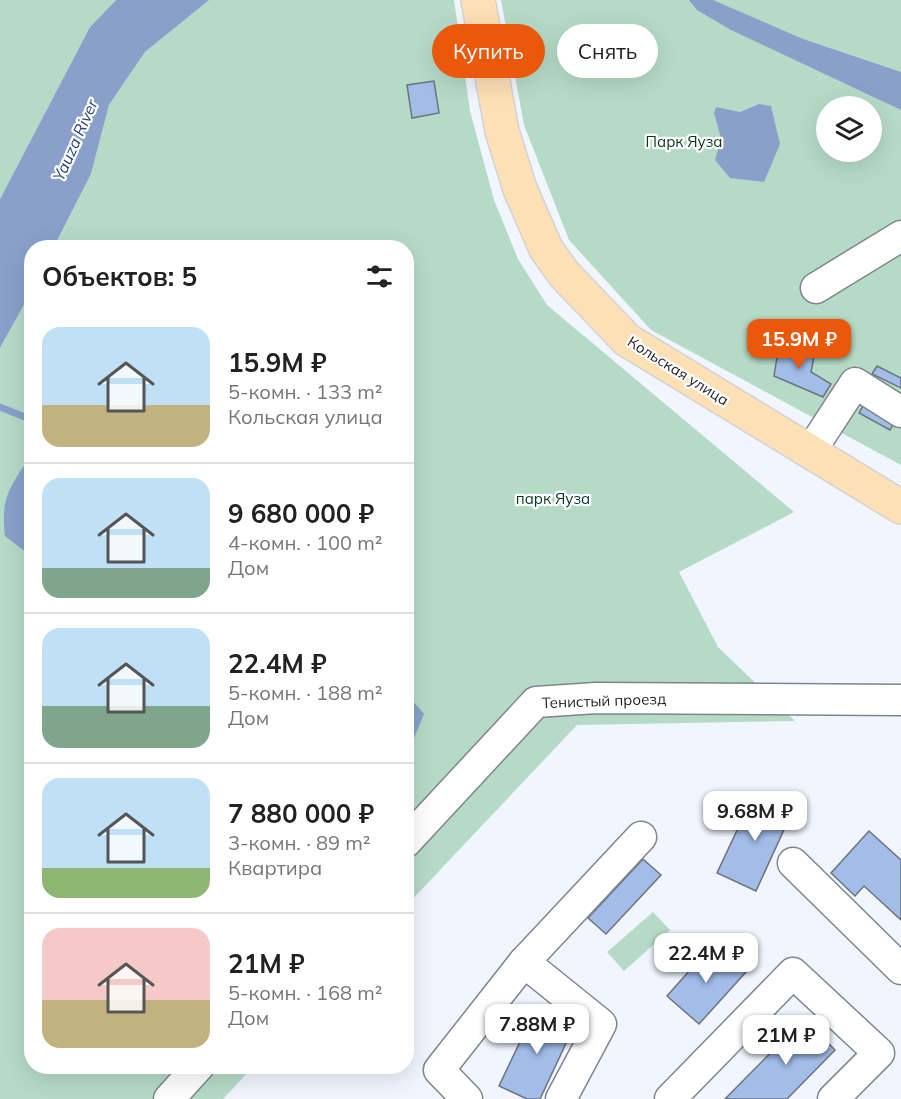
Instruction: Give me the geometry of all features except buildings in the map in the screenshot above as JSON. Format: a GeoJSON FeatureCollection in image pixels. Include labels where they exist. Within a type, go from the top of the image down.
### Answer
{"type":"FeatureCollection","features":[{"type":"Feature","properties":{"kind":"main road","name":"Кольская улица"},"geometry":{"type":"LineString","coordinates":[[478,0],[502,131],[520,189],[546,249],[564,274],[627,340],[901,507]]}},
{"type":"Feature","properties":{"kind":"street"},"geometry":{"type":"LineString","coordinates":[[816,288],[901,236]]}},
{"type":"Feature","properties":{"kind":"street"},"geometry":{"type":"LineString","coordinates":[[810,452],[855,383],[901,412]]}},
{"type":"Feature","properties":{"kind":"street","name":"Тенистый проезд"},"geometry":{"type":"LineString","coordinates":[[414,833],[536,702],[596,698],[901,700]]}},
{"type":"Feature","properties":{"kind":"street"},"geometry":{"type":"LineString","coordinates":[[467,1099],[440,1070],[524,962],[640,837]]}},
{"type":"Feature","properties":{"kind":"street"},"geometry":{"type":"LineString","coordinates":[[793,863],[901,969]]}},
{"type":"Feature","properties":{"kind":"street"},"geometry":{"type":"LineString","coordinates":[[524,962],[601,1024],[561,1099]]}},
{"type":"Feature","properties":{"kind":"street"},"geometry":{"type":"LineString","coordinates":[[670,1099],[793,973],[879,1053],[833,1099]]}},
{"type":"Feature","properties":{"kind":"street"},"geometry":{"type":"LineString","coordinates":[[169,1099],[192,1074]]}},
{"type":"Feature","properties":{"kind":"green space"},"geometry":{"type":"Polygon","coordinates":[[[0,0],[116,0],[90,27],[0,199],[0,0]]]}},
{"type":"Feature","properties":{"kind":"green space","name":"парк Яуза"},"geometry":{"type":"Polygon","coordinates":[[[208,0],[454,0],[457,24],[432,24],[432,78],[465,78],[470,111],[494,200],[518,259],[547,305],[794,512],[679,572],[718,647],[795,721],[577,725],[414,898],[414,240],[58,240],[91,174],[109,105],[145,52],[208,0]]]}},
{"type":"Feature","properties":{"kind":"green space","name":"парк Яуза"},"geometry":{"type":"Polygon","coordinates":[[[501,0],[901,0],[901,465],[651,330],[569,240],[524,125],[515,78],[545,78],[545,24],[505,24],[501,0]]]}},
{"type":"Feature","properties":{"kind":"green space"},"geometry":{"type":"Polygon","coordinates":[[[24,305],[24,1074],[246,1074],[223,1099],[0,1099],[0,348],[24,305]]]}},
{"type":"Feature","properties":{"kind":"green space"},"geometry":{"type":"Polygon","coordinates":[[[653,912],[670,930],[624,971],[607,952],[653,912]]]}},
{"type":"Feature","properties":{"kind":"water","name":"Yauza River"},"geometry":{"type":"Polygon","coordinates":[[[116,0],[209,0],[145,52],[109,105],[91,174],[58,240],[24,240],[24,305],[0,348],[0,199],[90,27],[116,0]]]}},
{"type":"Feature","properties":{"kind":"water"},"geometry":{"type":"Polygon","coordinates":[[[689,0],[713,0],[803,39],[901,72],[901,110],[882,101],[882,96],[871,96],[731,30],[697,10],[689,0]]]}},
{"type":"Feature","properties":{"kind":"water"},"geometry":{"type":"Polygon","coordinates":[[[759,104],[771,106],[780,144],[764,182],[730,178],[715,160],[721,138],[714,113],[716,107],[740,112],[759,104]]]}},
{"type":"Feature","properties":{"kind":"water"},"geometry":{"type":"Polygon","coordinates":[[[24,466],[24,551],[5,536],[6,501],[24,466]]]}},
{"type":"Feature","properties":{"kind":"water"},"geometry":{"type":"Polygon","coordinates":[[[414,702],[424,714],[414,738],[414,702]]]}},
{"type":"Feature","properties":{"kind":"waterway"},"geometry":{"type":"LineString","coordinates":[[0,407],[24,417]]}},
{"type":"Feature","properties":{"kind":"park label","name":"Парк Яуза"},"geometry":{"type":"Point","coordinates":[684,142]}}]}
